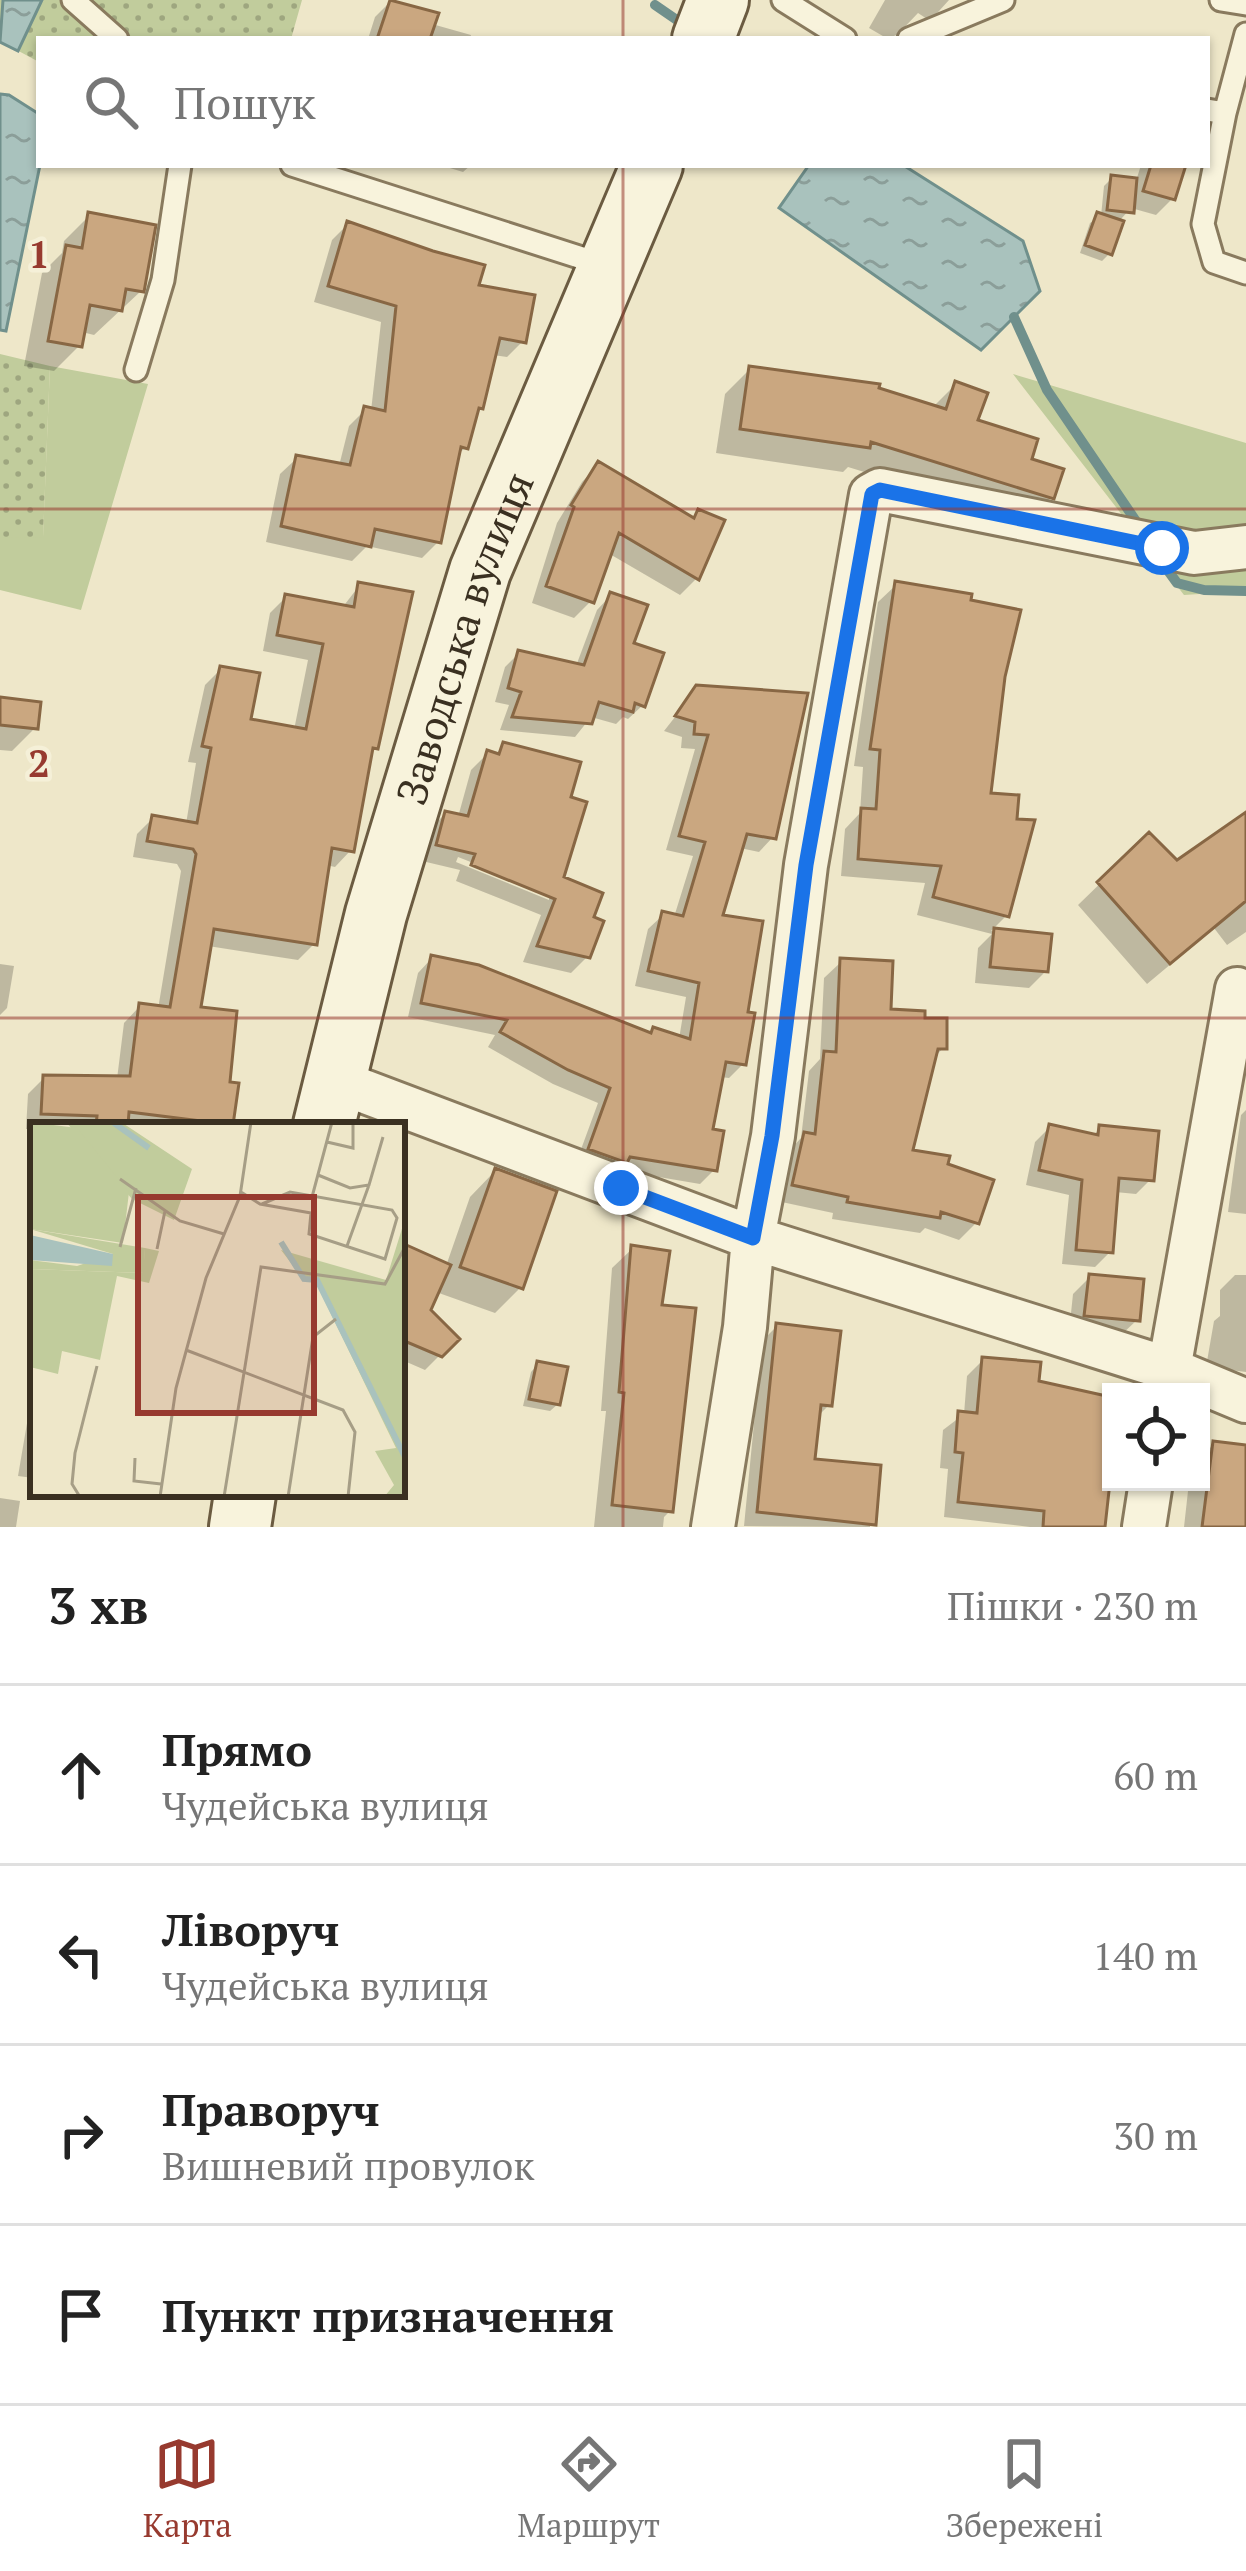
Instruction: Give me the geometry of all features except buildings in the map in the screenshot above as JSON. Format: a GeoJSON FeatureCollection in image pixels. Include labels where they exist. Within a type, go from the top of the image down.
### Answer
{"type":"FeatureCollection","features":[{"type":"Feature","properties":{"kind":"main road"},"geometry":{"type":"LineString","coordinates":[[704,36],[718,0]]}},
{"type":"Feature","properties":{"kind":"main road","name":"Заводська вулиця"},"geometry":{"type":"LineString","coordinates":[[329,1103],[376,914],[480,571],[651,168]]}},
{"type":"Feature","properties":{"kind":"main road"},"geometry":{"type":"LineString","coordinates":[[240,1527],[245,1497]]}},
{"type":"Feature","properties":{"kind":"street"},"geometry":{"type":"LineString","coordinates":[[712,1527],[745,1327],[753,1238],[772,1136],[806,865],[871,495],[880,490],[1194,553],[1246,547]]}},
{"type":"Feature","properties":{"kind":"street"},"geometry":{"type":"LineString","coordinates":[[1167,1381],[1242,984]]}},
{"type":"Feature","properties":{"kind":"street"},"geometry":{"type":"LineString","coordinates":[[329,1103],[389,1122]]}},
{"type":"Feature","properties":{"kind":"street"},"geometry":{"type":"LineString","coordinates":[[405,1127],[753,1238],[1167,1381],[1246,1401]]}},
{"type":"Feature","properties":{"kind":"street"},"geometry":{"type":"LineString","coordinates":[[1144,1527],[1150,1491]]}},
{"type":"Feature","properties":{"kind":"lane"},"geometry":{"type":"LineString","coordinates":[[73,0],[114,36]]}},
{"type":"Feature","properties":{"kind":"lane"},"geometry":{"type":"LineString","coordinates":[[783,0],[840,36]]}},
{"type":"Feature","properties":{"kind":"lane"},"geometry":{"type":"LineString","coordinates":[[916,36],[1004,0]]}},
{"type":"Feature","properties":{"kind":"lane"},"geometry":{"type":"LineString","coordinates":[[1210,164],[1216,112],[1246,34]]}},
{"type":"Feature","properties":{"kind":"lane"},"geometry":{"type":"LineString","coordinates":[[136,370],[163,280],[180,168]]}},
{"type":"Feature","properties":{"kind":"lane"},"geometry":{"type":"LineString","coordinates":[[301,168],[608,266]]}},
{"type":"Feature","properties":{"kind":"lane"},"geometry":{"type":"LineString","coordinates":[[1210,168],[1203,224],[1214,262],[1246,273]]}},
{"type":"Feature","properties":{"kind":"green space"},"geometry":{"type":"Polygon","coordinates":[[[0,0],[302,0],[292,36],[36,36],[36,60],[0,41],[0,0]]]}},
{"type":"Feature","properties":{"kind":"green space"},"geometry":{"type":"Polygon","coordinates":[[[0,354],[50,366],[43,538],[0,538],[0,354]]]}},
{"type":"Feature","properties":{"kind":"green space"},"geometry":{"type":"Polygon","coordinates":[[[50,366],[148,384],[81,610],[0,590],[0,538],[43,537],[50,366]]]}},
{"type":"Feature","properties":{"kind":"green space"},"geometry":{"type":"Polygon","coordinates":[[[1013,374],[1246,443],[1246,591],[1184,595],[1013,374]]]}},
{"type":"Feature","properties":{"kind":"water"},"geometry":{"type":"Polygon","coordinates":[[[3,0],[42,0],[18,51],[0,42],[3,0]]]}},
{"type":"Feature","properties":{"kind":"water"},"geometry":{"type":"Polygon","coordinates":[[[0,94],[36,112],[39,168],[6,331],[0,330],[0,94]]]}},
{"type":"Feature","properties":{"kind":"water"},"geometry":{"type":"Polygon","coordinates":[[[807,168],[908,168],[1023,241],[1040,291],[981,350],[779,208],[807,168]]]}},
{"type":"Feature","properties":{"kind":"waterway"},"geometry":{"type":"LineString","coordinates":[[655,5],[687,27]]}},
{"type":"Feature","properties":{"kind":"waterway"},"geometry":{"type":"LineString","coordinates":[[1014,317],[1047,390],[1142,530]]}},
{"type":"Feature","properties":{"kind":"waterway"},"geometry":{"type":"LineString","coordinates":[[1161,561],[1177,583],[1204,590],[1246,591]]}},
{"type":"Feature","properties":{"kind":"route"},"geometry":{"type":"LineString","coordinates":[[621,1188],[753,1238],[772,1136],[806,865],[872,494],[880,490],[1162,548]]}}]}
